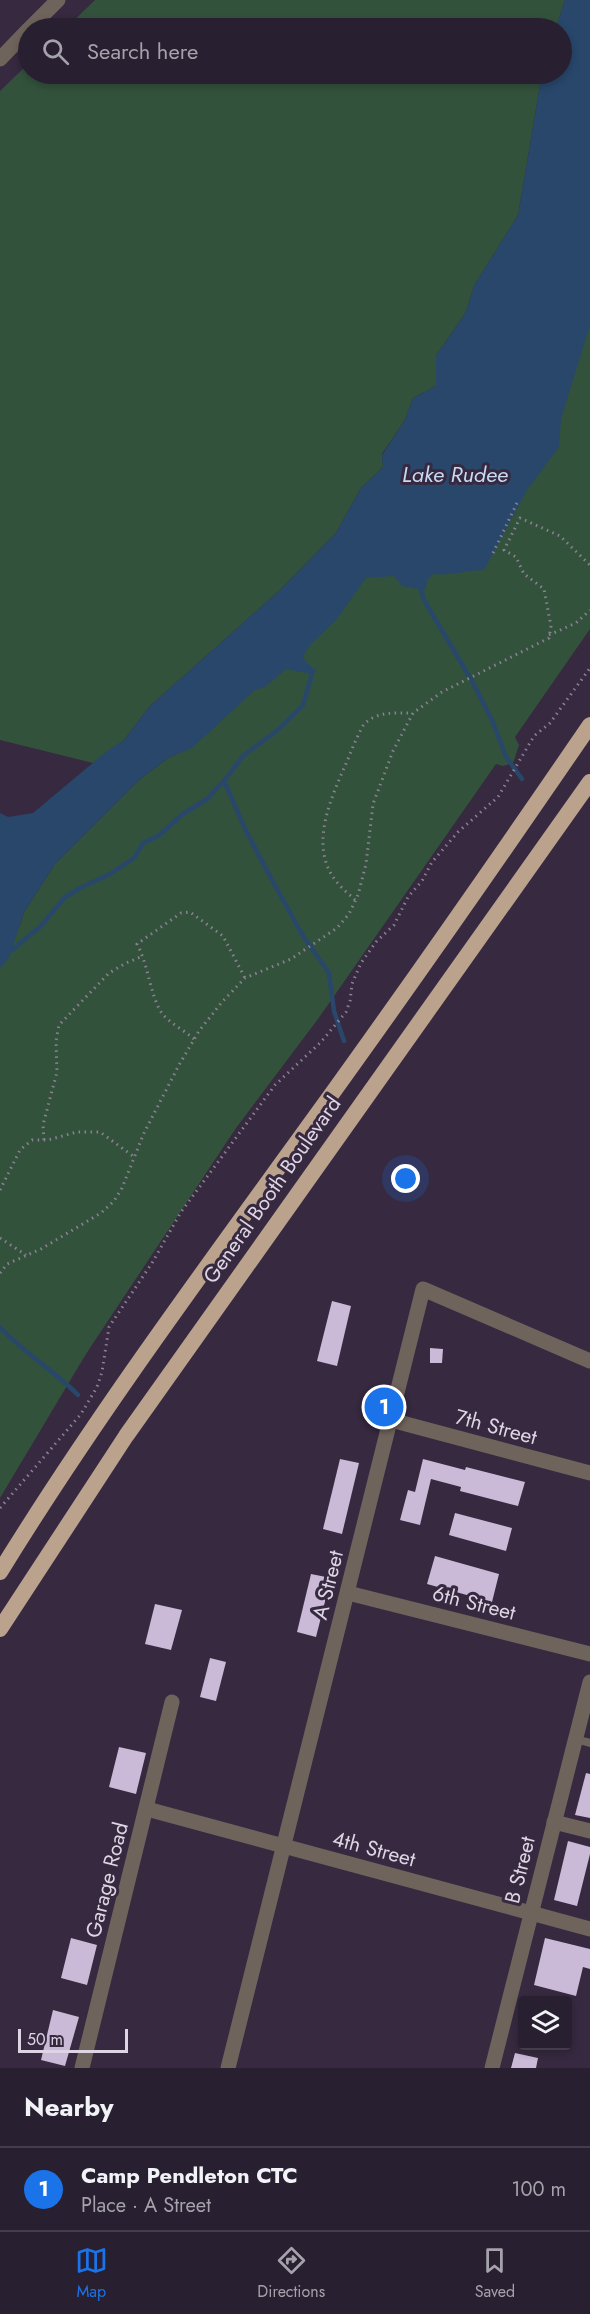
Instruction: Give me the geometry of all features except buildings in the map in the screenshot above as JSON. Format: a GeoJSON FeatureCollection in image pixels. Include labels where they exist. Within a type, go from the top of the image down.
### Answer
{"type":"FeatureCollection","features":[{"type":"Feature","properties":{"kind":"highway","name":"General Booth Boulevard"},"geometry":{"type":"LineString","coordinates":[[0,1572],[50,1491],[410,985],[590,725]]}},
{"type":"Feature","properties":{"kind":"highway","name":"General Booth Boulevard"},"geometry":{"type":"LineString","coordinates":[[1,1625],[126,1436],[590,782]]}},
{"type":"Feature","properties":{"kind":"street"},"geometry":{"type":"LineString","coordinates":[[40,18],[58,0]]}},
{"type":"Feature","properties":{"kind":"street"},"geometry":{"type":"LineString","coordinates":[[0,59],[18,40]]}},
{"type":"Feature","properties":{"kind":"street","name":"A Street"},"geometry":{"type":"LineString","coordinates":[[228,2068],[423,1289],[590,1361]]}},
{"type":"Feature","properties":{"kind":"street","name":"7th Street"},"geometry":{"type":"LineString","coordinates":[[391,1420],[590,1473]]}},
{"type":"Feature","properties":{"kind":"street","name":"6th Street"},"geometry":{"type":"LineString","coordinates":[[348,1593],[590,1654]]}},
{"type":"Feature","properties":{"kind":"street","name":"B Street"},"geometry":{"type":"LineString","coordinates":[[492,2068],[554,1822],[583,1741],[590,1682]]}},
{"type":"Feature","properties":{"kind":"street","name":"Garage Road"},"geometry":{"type":"LineString","coordinates":[[82,2068],[172,1702]]}},
{"type":"Feature","properties":{"kind":"street","name":"4th Street"},"geometry":{"type":"LineString","coordinates":[[147,1809],[590,1929]]}},
{"type":"Feature","properties":{"kind":"street"},"geometry":{"type":"LineString","coordinates":[[554,1822],[590,1831]]}},
{"type":"Feature","properties":{"kind":"path"},"geometry":{"type":"LineString","coordinates":[[493,553],[517,503]]}},
{"type":"Feature","properties":{"kind":"path"},"geometry":{"type":"LineString","coordinates":[[549,637],[551,626],[544,589],[524,574],[516,557],[504,550],[520,518],[560,536],[590,565]]}},
{"type":"Feature","properties":{"kind":"path"},"geometry":{"type":"LineString","coordinates":[[0,1273],[7,1264],[41,1249],[101,1213],[114,1201],[122,1188],[133,1156],[179,1065],[194,1039],[222,1002],[245,978],[291,959],[337,928],[349,914],[356,900],[366,864],[373,804],[393,751],[413,713],[442,692],[549,637],[589,612]]}},
{"type":"Feature","properties":{"kind":"path"},"geometry":{"type":"LineString","coordinates":[[0,1508],[81,1414],[97,1388],[102,1372],[109,1327],[152,1263],[181,1212],[268,1092],[327,1035],[346,1012],[352,984],[361,963],[376,942],[394,925],[408,897],[422,881],[432,862],[470,820],[490,806],[512,777],[531,741],[550,723],[590,668]]}},
{"type":"Feature","properties":{"kind":"path"},"geometry":{"type":"LineString","coordinates":[[356,900],[334,879],[327,862],[323,842],[325,819],[334,790],[363,724],[386,712],[413,713]]}},
{"type":"Feature","properties":{"kind":"path"},"geometry":{"type":"LineString","coordinates":[[194,1039],[168,1020],[160,1010],[137,944],[181,913],[190,912],[223,936],[245,978]]}},
{"type":"Feature","properties":{"kind":"path"},"geometry":{"type":"LineString","coordinates":[[44,1140],[43,1125],[57,1072],[56,1041],[59,1025],[109,973],[143,956]]}},
{"type":"Feature","properties":{"kind":"path"},"geometry":{"type":"LineString","coordinates":[[0,1190],[20,1150],[32,1140],[65,1137],[77,1132],[100,1132],[133,1156]]}},
{"type":"Feature","properties":{"kind":"path"},"geometry":{"type":"LineString","coordinates":[[0,1238],[26,1255]]}},
{"type":"Feature","properties":{"kind":"green space"},"geometry":{"type":"Polygon","coordinates":[[[95,0],[565,0],[559,18],[76,18],[95,0]]]}},
{"type":"Feature","properties":{"kind":"green space"},"geometry":{"type":"Polygon","coordinates":[[[18,74],[18,84],[540,84],[518,215],[474,286],[466,312],[436,356],[436,386],[413,398],[405,420],[382,454],[383,467],[361,488],[336,533],[280,590],[150,706],[124,740],[93,763],[0,740],[0,91],[18,74]]]}},
{"type":"Feature","properties":{"kind":"green space"},"geometry":{"type":"Polygon","coordinates":[[[590,123],[590,629],[515,737],[519,745],[513,763],[503,766],[496,764],[318,1019],[236,1128],[86,1354],[0,1498],[0,943],[20,925],[24,912],[55,864],[139,780],[175,755],[360,538],[590,123]]]}},
{"type":"Feature","properties":{"kind":"water","name":"Lake Rudee"},"geometry":{"type":"Polygon","coordinates":[[[565,0],[590,0],[590,325],[561,419],[559,447],[527,490],[484,570],[434,574],[428,579],[425,590],[402,586],[394,576],[366,578],[336,620],[309,646],[303,657],[317,671],[312,674],[286,669],[265,687],[255,690],[192,748],[168,758],[139,780],[55,864],[24,912],[9,958],[0,968],[0,813],[8,817],[33,813],[107,751],[124,740],[150,706],[280,590],[336,533],[361,488],[383,467],[382,455],[405,420],[413,398],[436,386],[436,356],[466,312],[474,286],[518,215],[540,84],[572,84],[572,18],[559,18],[565,0]]]}},
{"type":"Feature","properties":{"kind":"waterway"},"geometry":{"type":"LineString","coordinates":[[421,590],[424,600],[492,720],[506,757],[522,779]]}},
{"type":"Feature","properties":{"kind":"waterway"},"geometry":{"type":"LineString","coordinates":[[312,674],[303,705],[279,729],[243,756],[224,781],[246,831],[272,880],[303,936],[329,973],[334,1011],[344,1041]]}},
{"type":"Feature","properties":{"kind":"waterway"},"geometry":{"type":"LineString","coordinates":[[12,950],[41,926],[64,898],[110,874],[134,858],[143,843],[158,836],[183,814],[207,799],[224,781]]}},
{"type":"Feature","properties":{"kind":"waterway"},"geometry":{"type":"LineString","coordinates":[[0,1327],[78,1395]]}},
{"type":"Feature","properties":{"kind":"place","name":"Camp Pendleton CTC"},"geometry":{"type":"Point","coordinates":[384,1407]}}]}
